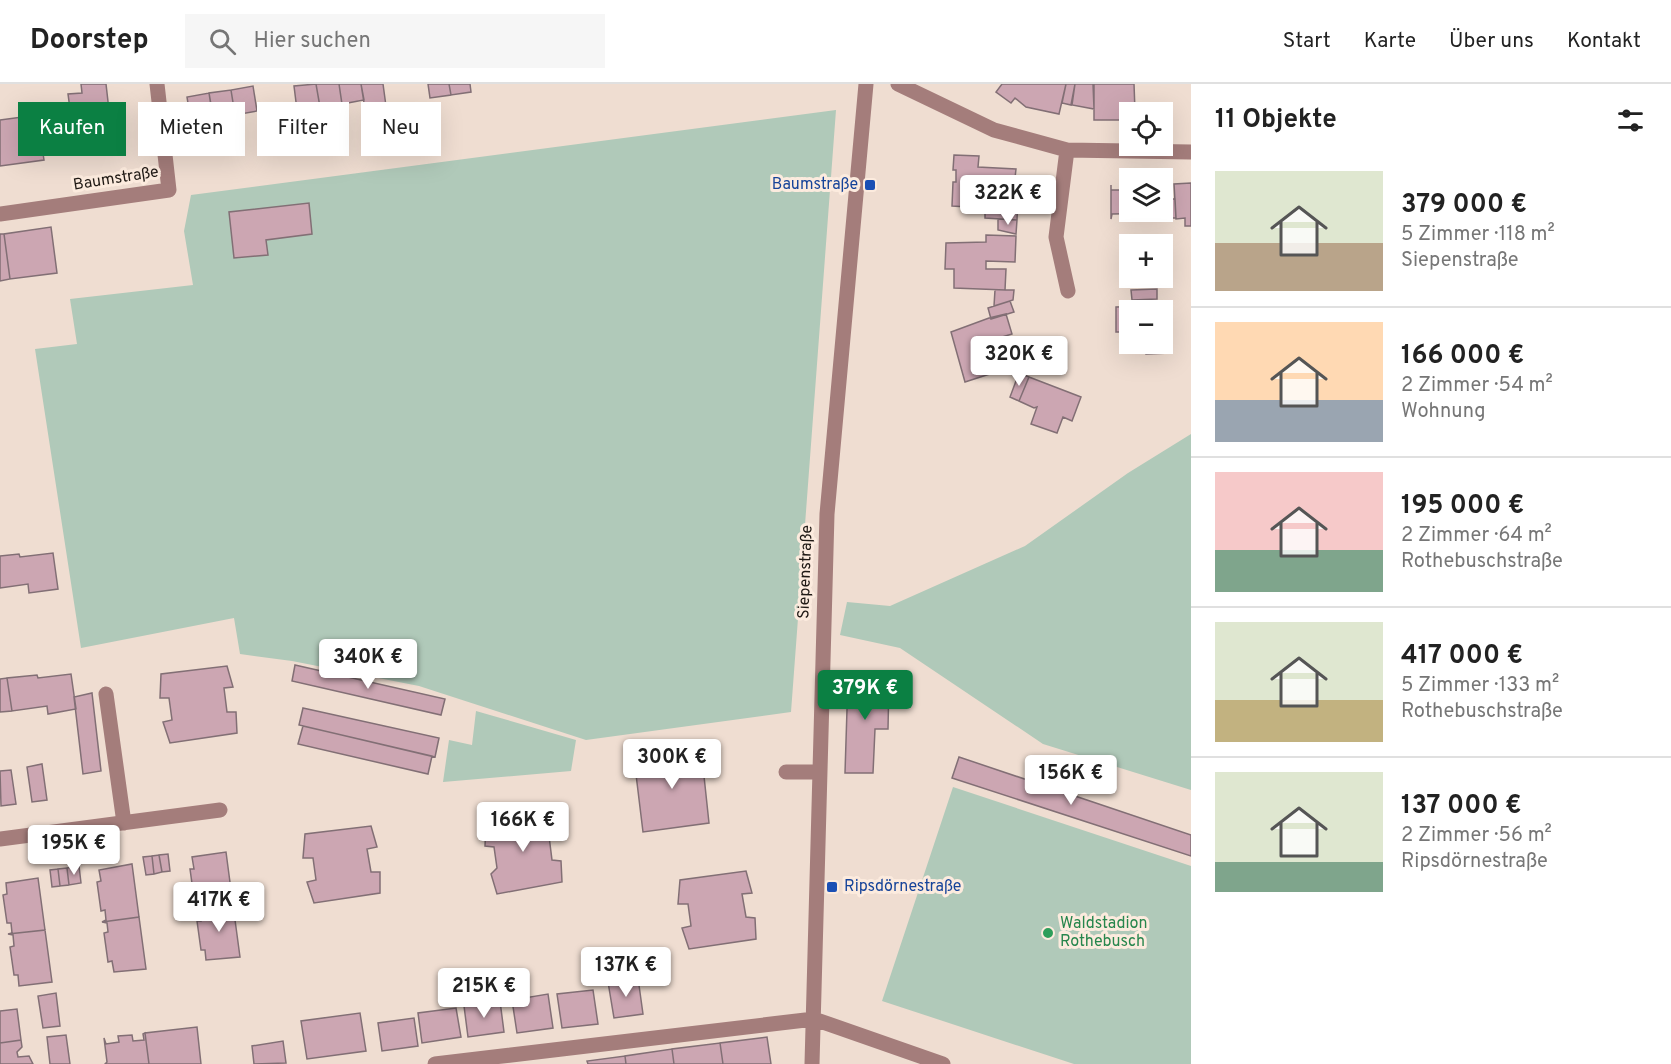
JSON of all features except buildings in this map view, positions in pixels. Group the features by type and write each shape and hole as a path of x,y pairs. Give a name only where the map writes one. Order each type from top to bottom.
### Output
{"street":[{"name":"Baumstraße","path":"0,214 169,190 157,84"},
{"name":"Siepenstraße","path":"812,1064 827,514 866,84"},
{"path":"898,84 994,130 1067,150 1191,152"},
{"path":"1067,150 1056,237 1068,291"},
{"path":"106,694 124,823"},
{"path":"786,772 819,772"},
{"path":"0,839 219,810"},
{"path":"435,1064 814,1019 944,1064"}],"green space":[{"path":"836,110 791,712 586,740 419,686 292,661 240,654 234,618 81,648 35,349 77,344 70,299 193,285 184,231 191,195"},
{"path":"1191,434 1191,790 1043,744 900,648 840,635 847,602 890,606 1025,546 1128,473"},
{"path":"476,711 576,740 571,771 443,782 449,740 472,745"},
{"name":"Waldstadion Rothebusch","path":"953,787 1191,866 1191,1064 1074,1064 882,1001"}],"place":[{"name":"Baumstraße","path":"870,185"},
{"name":"Ripsdörnestraße","path":"832,887"},
{"name":"Waldstadion Rothebusch","path":"1048,933"}]}
